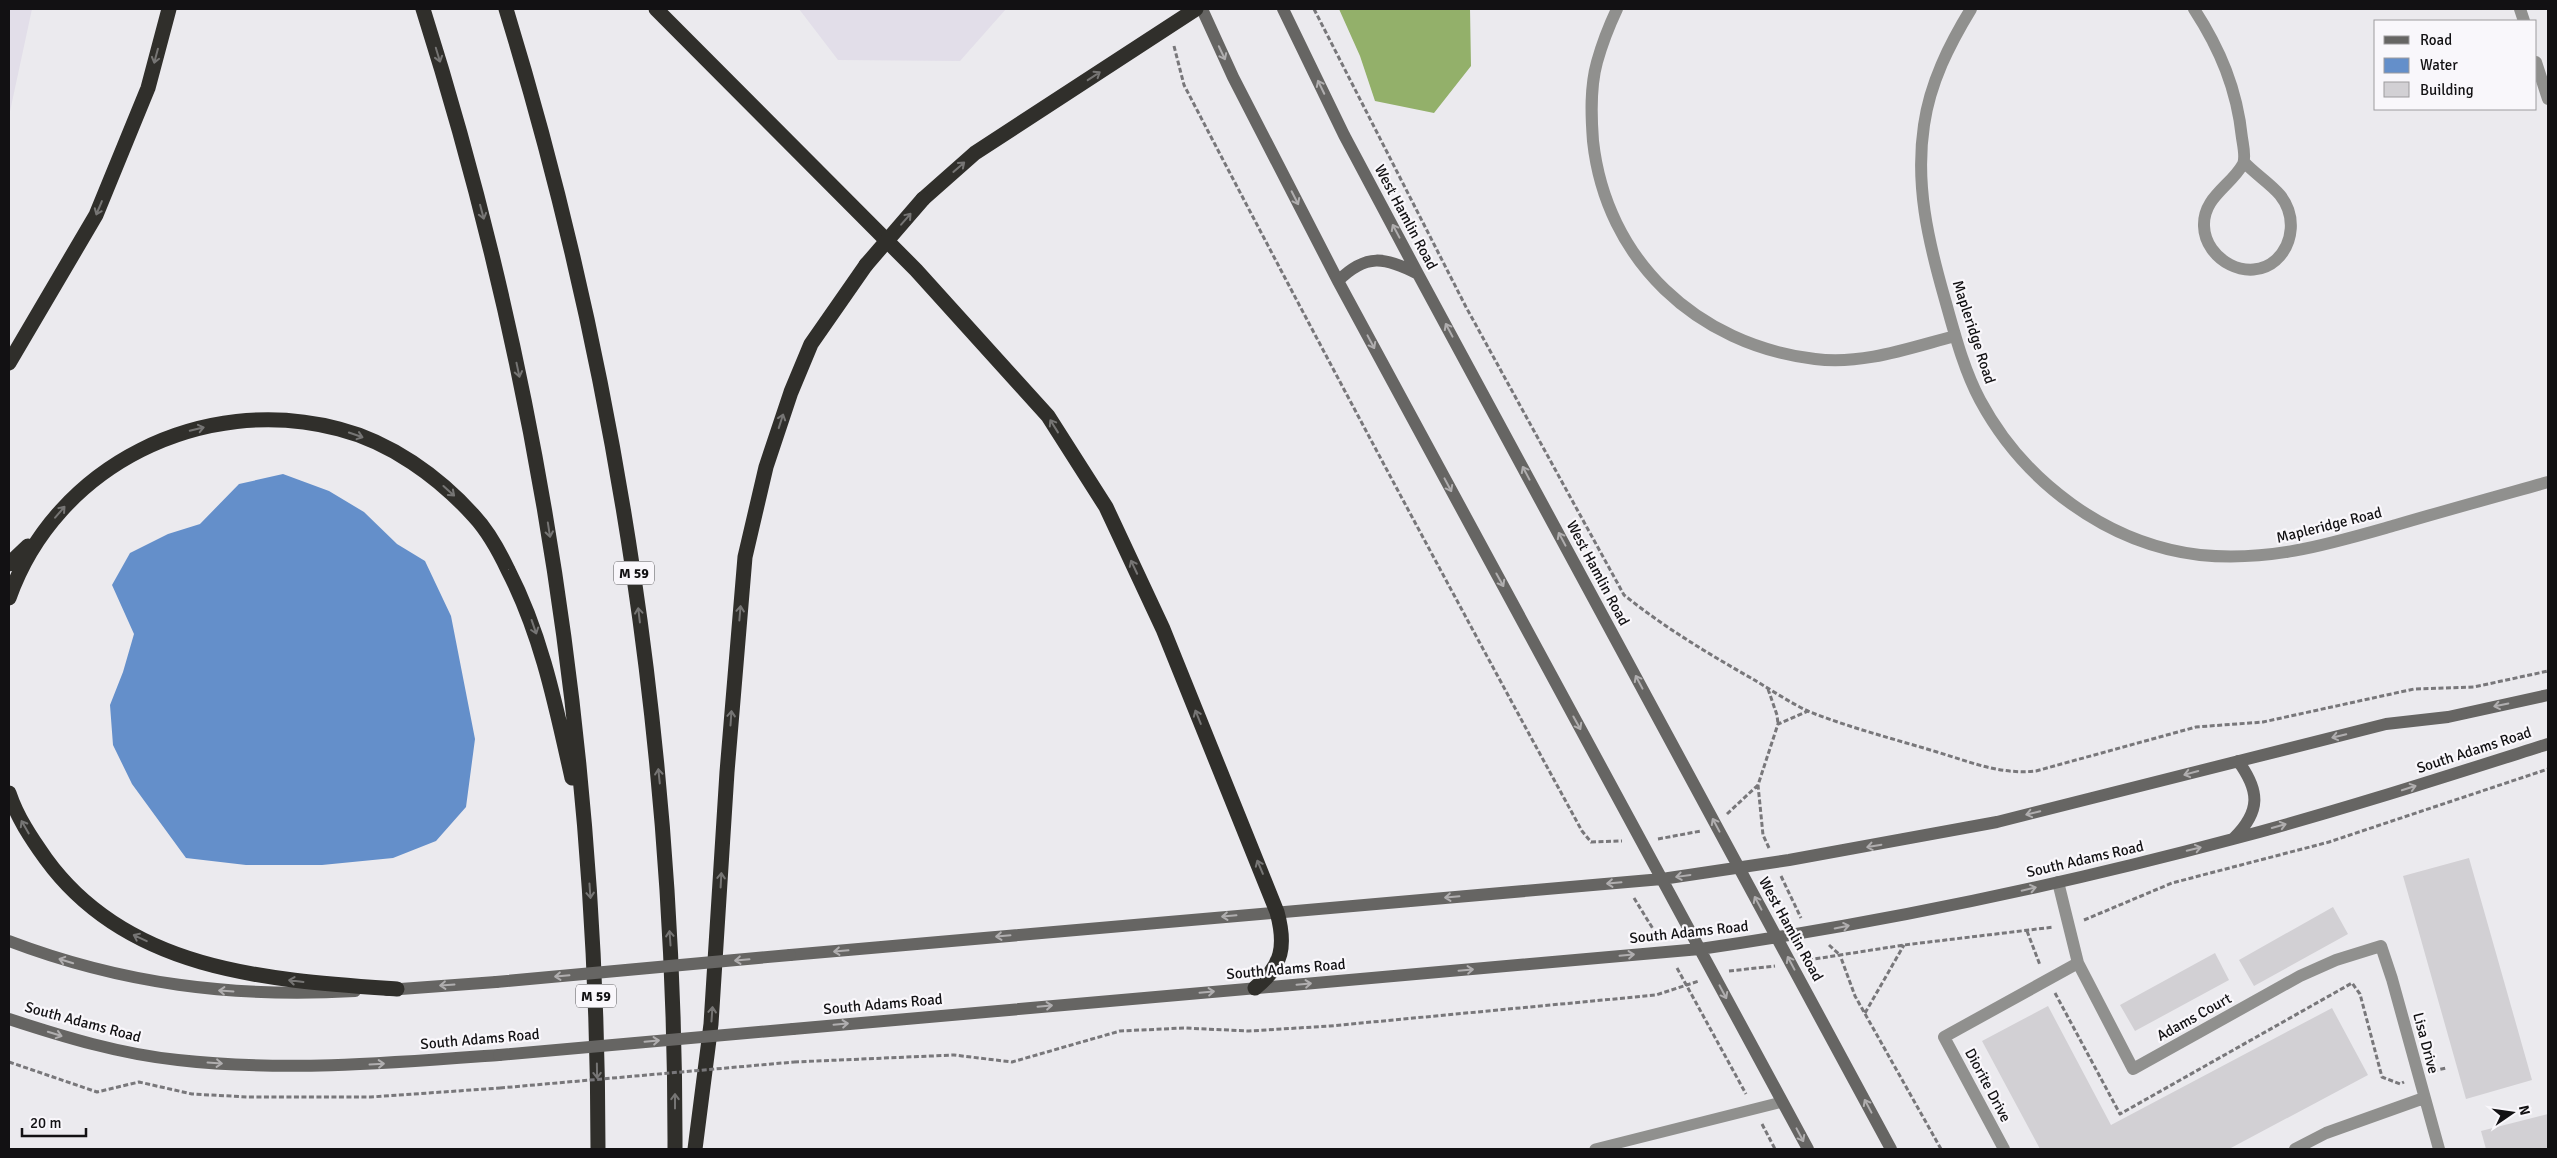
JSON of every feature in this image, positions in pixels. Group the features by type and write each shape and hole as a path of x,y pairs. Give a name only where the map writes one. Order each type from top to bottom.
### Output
{"highway":[{"path":"9,364 96,215 148,88 169,9"},
{"name":"M 59","path":"423,9 454,107 486,226 533,439 568,660 586,842 595,970 598,1149"},
{"name":"M 59","path":"506,9 545,142 580,286 611,438 635,578 660,785 666,868 674,1019 675,1149"},
{"path":"656,9 916,270 1048,416 1106,507 1155,612 1278,912 1282,931 1282,947 1278,962 1269,978 1255,988"},
{"path":"696,1149 711,1024 727,772 745,556 766,467 791,392 807,352 866,265 923,199 975,153 1196,9"},
{"path":"9,564 46,529 84,488 108,469 158,442 210,425 263,419 318,424 365,438 397,453 431,476 475,516 491,538 519,590 540,646 586,842"},
{"path":"9,598 25,559 46,529"},
{"path":"9,793 23,824 54,871 90,905 128,933 184,957 220,968 304,982 397,989"}],"main road":[{"path":"1202,9 1234,77 1338,281 1808,1149"},
{"name":"West Hamlin Road","path":"1283,9 1344,135 1418,274 1891,1149"},
{"path":"1338,281 1349,270 1371,260 1398,264 1418,274"},
{"path":"9,941 48,955 114,974 184,987 261,993 397,989 496,982 1662,879 1739,868 1997,822 2386,724 2448,717 2548,695"},
{"name":"South Adams Road","path":"9,1019 72,1039 142,1055 226,1064 341,1065 499,1055 1700,949 1777,938 1962,904 2232,840 2363,803 2548,744"},
{"path":"2232,840 2246,826 2252,815 2255,802 2250,779 2238,761"}],"street":[{"path":"1617,9 1596,62 1592,128 1596,162 1607,201 1617,224 1634,253 1656,282 1706,323 1746,343 1789,355 1815,359 1857,360 1956,336"},
{"name":"Mapleridge Road","path":"1970,9 1945,55 1932,88 1924,124 1921,160 1922,200 1926,230 1956,336 1979,399 2009,444 2029,468 2084,512 2112,528 2154,545 2197,554 2229,557 2265,556 2298,552 2548,482"},
{"path":"2194,9 2210,34 2233,84 2239,109 2244,162 2234,178 2210,201 2204,226 2206,240 2214,253 2224,262 2245,270 2259,268 2273,262 2284,252 2290,239 2291,220 2280,195 2244,162"},
{"path":"2537,65 2548,99"},
{"name":"Adams Court","path":"2058,882 2078,963 2134,1069 2300,976 2336,960 2381,946"},
{"name":"Lisa Drive","path":"2381,946 2392,979 2439,1149"},
{"name":"Diorite Drive","path":"2004,1149 1944,1037 2078,963"},
{"path":"2295,1149 2326,1133 2424,1098"}],"lane":[{"path":"1595,1149 1782,1102"}],"path":[{"path":"1314,9 1466,307 1540,440 1610,574 1624,595 1653,619 1767,688 1809,711 1864,730 1992,768 2007,772 2023,772 2036,771 2196,727 2263,722 2414,689 2474,686 2548,671"},
{"path":"1169,27 1184,85 1405,508 1582,831 1591,842"},
{"path":"1764,835 1758,785 1778,724 1778,715 1767,688"},
{"path":"1778,724 1809,711"},
{"path":"1941,1149 1855,996 1840,956 1904,945 2051,928 2094,918 2172,883 2329,842 2548,768"},
{"path":"1728,814 1758,785"},
{"path":"1656,839 1703,830"},
{"path":"1780,876 1802,919"},
{"path":"1632,895 1658,939"},
{"path":"1865,1014 1904,945"},
{"path":"1727,972 1776,966"},
{"path":"9,1062 97,1092 139,1082 192,1094 248,1097 371,1097 500,1088 794,1062 954,1054 1012,1062 1120,1031 1184,1028 1249,1031 1330,1026 1656,995 1688,985 1775,1149"}],"shaded area":[{"path":"9,9 32,9 9,116"},
{"path":"799,9 1006,9 960,61 838,60"}],"green space":[{"path":"1339,9 1470,9 1471,66 1434,113 1375,101 1360,56"}],"water":[{"path":"283,474 329,491 364,512 397,544 425,561 451,616 475,739 466,807 436,841 393,858 322,865 246,865 186,858 132,784 113,745 110,705 123,672 134,634 112,585 130,553 168,534 200,524 239,484"}],"building":[{"path":"2469,858 2532,1080 2466,1099 2403,876"},
{"path":"2333,907 2348,934 2254,986 2239,960"},
{"path":"2215,953 2229,980 2135,1031 2120,1005"},
{"path":"2048,1006 2111,1125 2332,1008 2368,1075 2229,1149 2040,1149 1982,1041"},
{"path":"2548,1114 2548,1149 2486,1149 2481,1131"}]}
